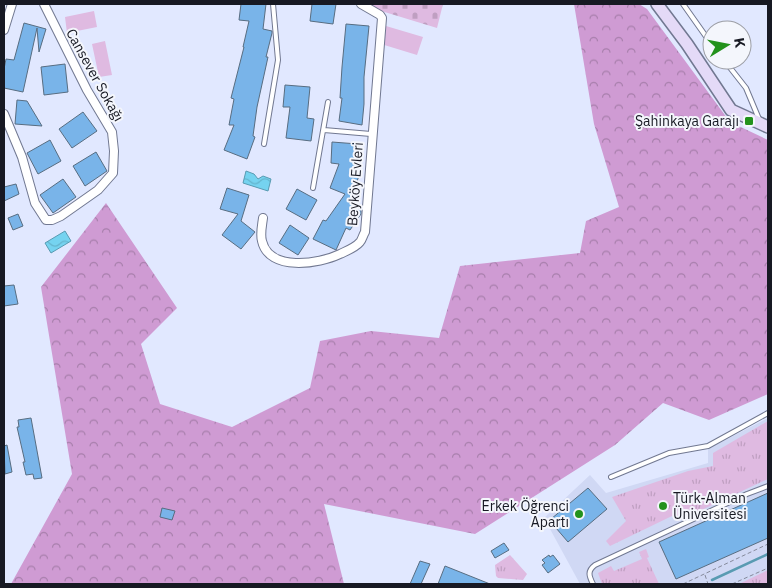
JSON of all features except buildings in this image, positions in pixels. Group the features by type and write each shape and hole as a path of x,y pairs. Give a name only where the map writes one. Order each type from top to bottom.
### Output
{"street":[{"path":"4,30 12,4"},
{"name":"Cansever Sokağı","path":"4,114 22,157 35,203 46,220 52,220 74,207 98,190 113,173 114,151 112,132 87,90 44,4"},
{"name":"Beyköy Evleri","path":"263,218 261,228 262,242 269,253 281,261 308,263 330,259 359,243 365,232 371,134 382,18 361,4"},
{"path":"657,4 687,44 731,110 765,125"}],"lane":[{"path":"264,144 278,60 273,4"},
{"path":"683,4 702,31"},
{"path":"732,70 746,88 765,125"},
{"path":"313,188 328,102"},
{"path":"324,130 371,134"},
{"path":"611,477 670,453 708,446 768,413"},
{"path":"593,584 589,573 590,568 595,565 768,486"}],"path":[{"path":"683,584 768,544"},
{"path":"732,584 768,568"},
{"path":"704,574 708,584"}],"shaded area":[{"name":"Türk-Alman Üniversitesi","path":"768,418 768,584 580,584 544,518 590,475 606,493 708,463 708,449"}],"green space":[{"path":"368,4 443,4 437,28 378,10"},
{"path":"574,4 639,4 647,9 730,122 768,140 768,394 709,420 663,403 615,445 475,534 324,504 344,584 11,584 72,474 41,287 106,203 177,308 141,344 160,404 232,427 310,388 320,341 371,331 439,338 460,266 580,253 586,221 619,207 594,124"},
{"path":"94,11 97,27 67,33 65,17"},
{"path":"386,26 423,37 417,55 381,44"},
{"path":"105,41 112,75 99,77 92,44"},
{"path":"768,421 768,479 678,521 672,516 610,546 606,541 626,521 612,497 688,471 713,466 713,453"},
{"path":"646,549 649,557 647,558 659,584 602,584 598,573 611,566 614,571 642,559 639,552"},
{"path":"510,555 527,574 523,580 498,578 496,576 495,565"},
{"path":"768,570 768,584 739,584"}],"water":[{"path":"246,171 254,174 258,179 263,176 271,179 268,191 243,183"},
{"path":"65,231 71,241 51,253 45,243"}],"waterway":[{"path":"712,580 768,554"}],"place":[{"name":"Şahinkaya Garajı","path":"749,121"},
{"name":"Türk-Alman Üniversitesi","path":"663,506"},
{"name":"Erkek Öğrenci Apartı","path":"579,514"}]}
